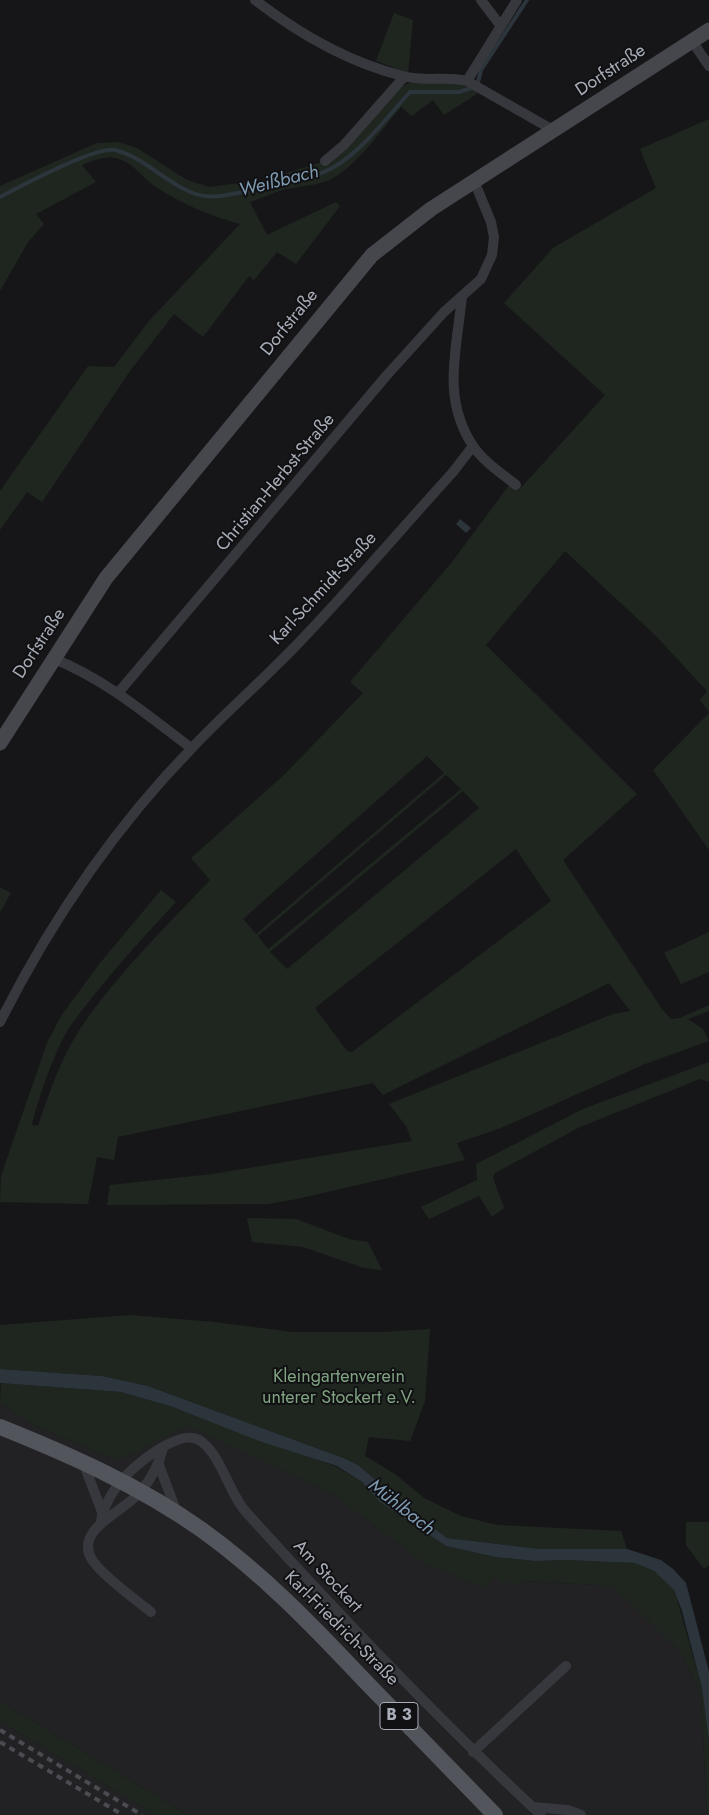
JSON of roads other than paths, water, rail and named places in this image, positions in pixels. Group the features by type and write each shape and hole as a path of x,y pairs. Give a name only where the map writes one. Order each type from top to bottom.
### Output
{"main road":[{"name":"Karl-Friedrich-Straße","path":"0,1427 83,1462 141,1492 178,1514 241,1560 281,1596 495,1815"}],"street":[{"path":"254,0 342,55 404,77 452,78 470,82 553,130"},
{"path":"481,0 500,25"},
{"path":"470,82 500,25 517,0"},
{"name":"Dorfstraße","path":"0,743 52,658 106,578 372,255 422,216 474,181 709,30"},
{"path":"692,41 709,66"},
{"path":"325,161 344,145 404,77"},
{"path":"474,181 491,222 494,237 492,255 481,279 462,296 452,380 458,411 473,446 487,462 516,485"},
{"name":"Christian-Herbst-Straße","path":"118,693 387,374 444,312 462,296"},
{"name":"Karl-Schmidt-Straße","path":"0,1022 27,967 99,859 153,791 191,748 307,635 453,472 473,446"},
{"path":"52,658 83,670 118,693 191,748"},
{"name":"Am Stockert","path":"120,1482 140,1462 182,1437 198,1439 213,1456 243,1508 335,1610 473,1752 541,1815"},
{"path":"101,1517 120,1511 141,1492 159,1465 163,1448"},
{"path":"83,1462 101,1517"},
{"path":"159,1465 178,1514"},
{"path":"120,1482 91,1533 90,1558 150,1612"},
{"path":"473,1752 566,1666"},
{"path":"532,1807 568,1810 581,1815"}],"water":[{"path":"460,519 471,528 466,533 456,524"},
{"name":"Mühlbach","path":"0,1369 102,1376 148,1386 346,1459 358,1465 378,1482 381,1488 447,1538 540,1549 627,1549 661,1560 673,1569 686,1583 709,1672 709,1742 702,1688 682,1611 674,1590 654,1571 635,1563 566,1560 535,1561 495,1557 446,1546 380,1502 362,1482 337,1466 259,1441 173,1407 121,1392 0,1383"}],"waterway":[{"name":"Weißbach","path":"0,197 75,160 105,150 125,153 179,187 204,196 227,195 294,182 314,176 334,167 355,152 410,92 459,92 477,86 481,70 527,0"}],"railway":[{"path":"0,1730 142,1815"},
{"path":"0,1742 123,1815"}],"park label":[{"name":"Kleingartenverein unterer Stockert e.V.","path":"339,1388"}]}
